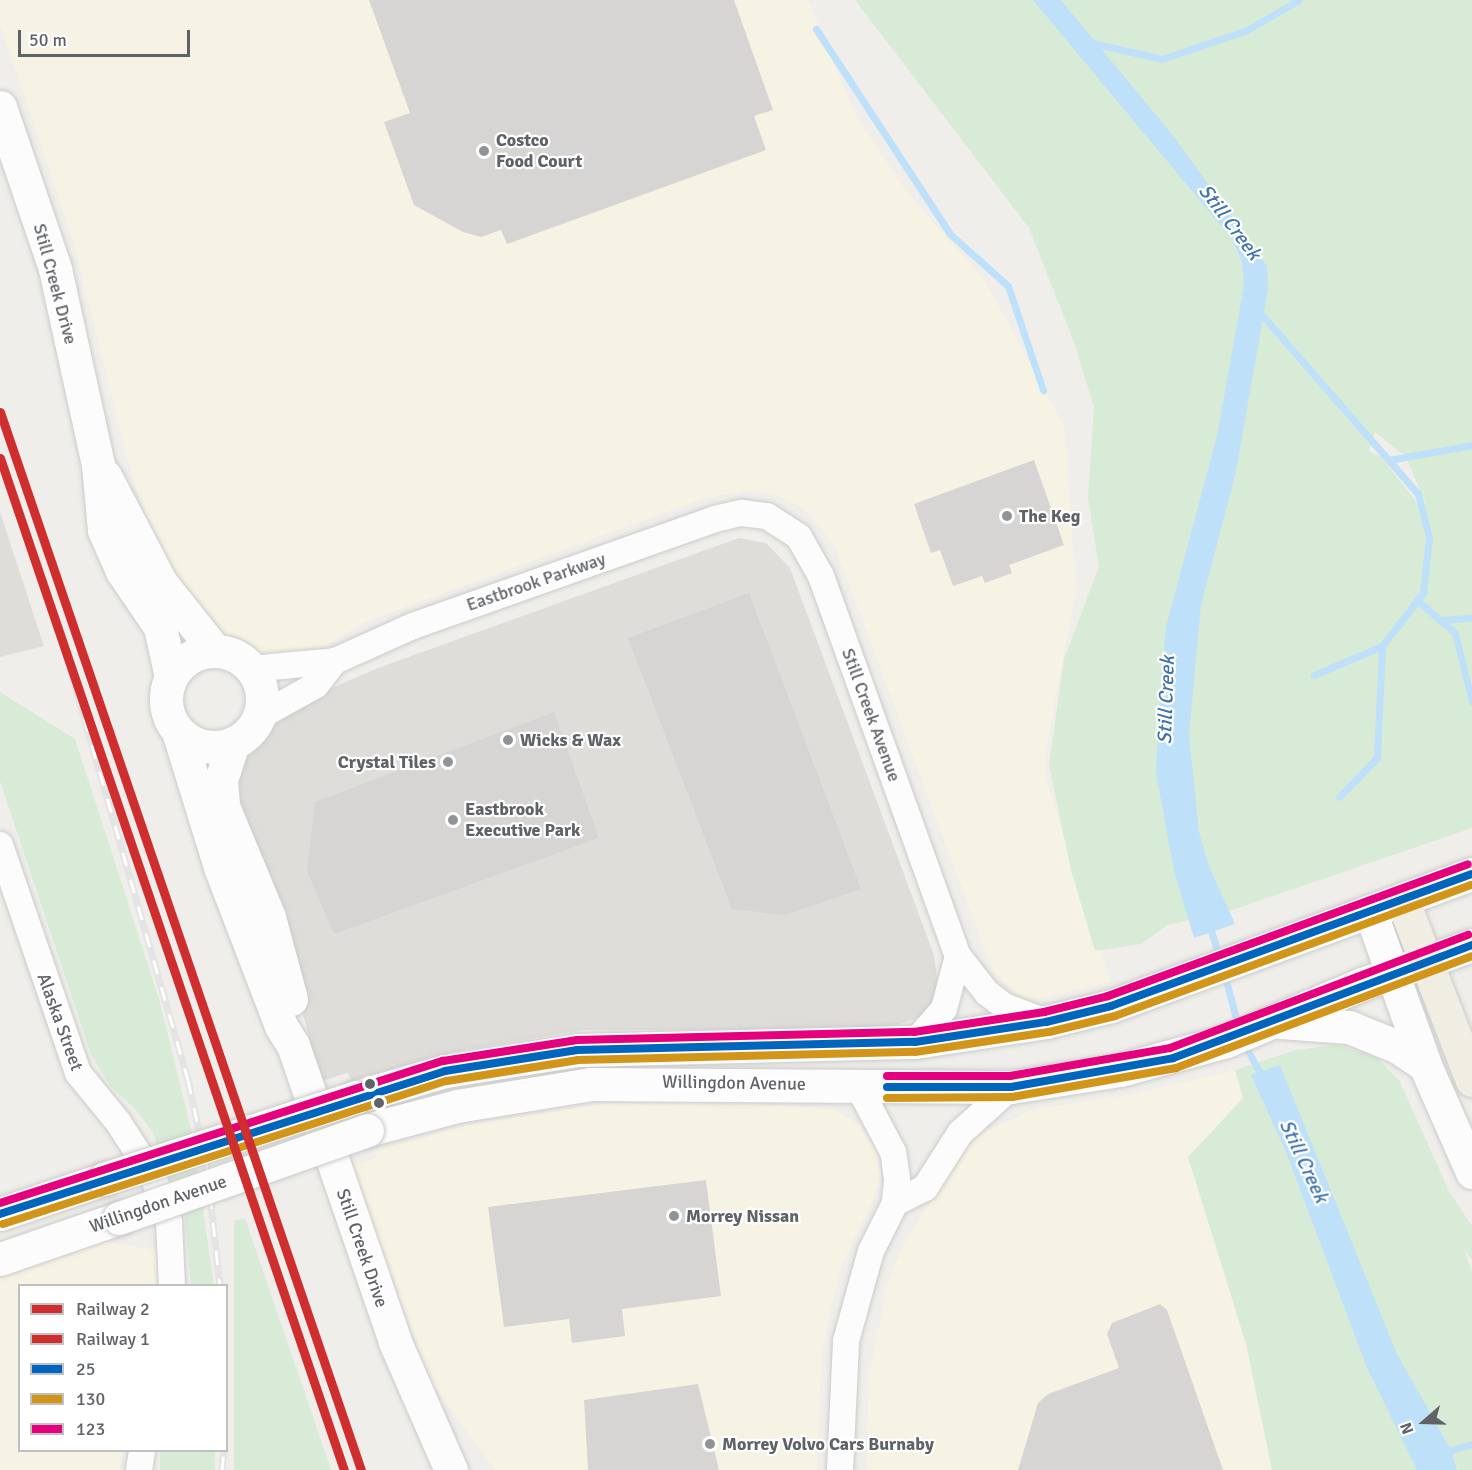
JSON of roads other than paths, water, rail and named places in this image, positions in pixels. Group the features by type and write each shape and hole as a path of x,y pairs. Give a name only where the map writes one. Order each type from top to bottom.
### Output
{"highway":[{"path":"1402,899 1428,961 1472,1080"}],"main road":[{"name":"Still Creek Drive","path":"0,107 55,269 98,464 104,530 122,571 160,627 171,677 167,711 178,731 228,889 281,1026 293,1045 395,1342 447,1458 477,1470"},
{"name":"Still Creek Drive","path":"98,464 160,584 215,651 235,656 250,669"},
{"path":"171,677 189,658 215,651"},
{"path":"250,669 261,693 257,718"},
{"name":"Still Creek Drive","path":"257,718 233,742 221,781 223,806 269,917 295,1017 293,1045"},
{"path":"178,731 209,747 233,742"},
{"name":"Willingdon Avenue","path":"0,1214 356,1097 445,1071 577,1050 915,1042 1046,1022 1202,974 1472,874"},
{"path":"1370,911 1390,974 1425,1065 1472,1172"},
{"name":"Willingdon Avenue","path":"0,1259 367,1130 458,1106 591,1084 1011,1087 1120,1070 1226,1041 1390,974 1472,945"},
{"path":"1276,1022 1349,1027 1398,1047 1425,1065"}],"street":[{"name":"Eastbrook Parkway","path":"250,669 335,662 413,626 742,513"},
{"name":"Still Creek Avenue","path":"742,513 767,516 789,529 813,559 958,956 987,993 1004,1006 1046,1022"},
{"name":"Eastbrook Parkway","path":"257,718 316,685 335,662"},
{"name":"Alaska Street","path":"0,845 78,1073 118,1122 153,1176 170,1222 172,1284"},
{"path":"915,1042 944,1009 958,956"},
{"path":"840,1470 846,1341 871,1251 895,1203 893,1152 858,1086"},
{"path":"895,1203 925,1188 960,1133 1011,1087"},
{"path":"139,1470 142,1452"}],"water":[{"path":"1033,0 1061,0 1175,138 1267,266 1268,289 1236,472 1201,605 1189,735 1199,832 1208,864 1235,924 1194,938 1174,871 1156,773 1160,696 1166,627 1217,436 1244,285 1242,262 1232,239"},
{"path":"1280,1065 1397,1354 1451,1450 1457,1470 1417,1470 1367,1368 1286,1152 1251,1075"}],"waterway":[{"path":"1088,42 1162,59 1247,30 1299,0"},
{"path":"816,29 950,234 1008,286 1043,390"},
{"path":"1262,315 1418,494 1429,537 1423,593 1382,646 1377,758 1339,797"},
{"path":"1389,460 1472,445"},
{"path":"1417,600 1455,633 1472,702"},
{"path":"1440,620 1472,618"},
{"path":"1314,675 1382,646"},
{"name":"Still Creek","path":"1209,924 1219,957"},
{"name":"Still Creek","path":"1224,973 1238,1026"},
{"name":"Still Creek","path":"1243,1042 1264,1080"},
{"path":"1443,1446 1451,1450 1472,1444"}],"railway":[{"path":"61,637 188,1080 207,1167 220,1284"},
{"path":"222,1470 224,1452"}],"rail line":[{"name":"2","path":"0,412 361,1470"},
{"name":"1","path":"0,458 344,1470"}],"place":[{"name":"Costco Food Court","path":"484,151"},
{"name":"The Keg","path":"1007,516"},
{"name":"Wicks & Wax","path":"508,740"},
{"name":"Crystal Tiles","path":"448,762"},
{"name":"Eastbrook Executive Park","path":"453,820"},
{"name":"Morrey Nissan","path":"674,1216"},
{"name":"Morrey Volvo Cars Burnaby","path":"710,1444"}]}
